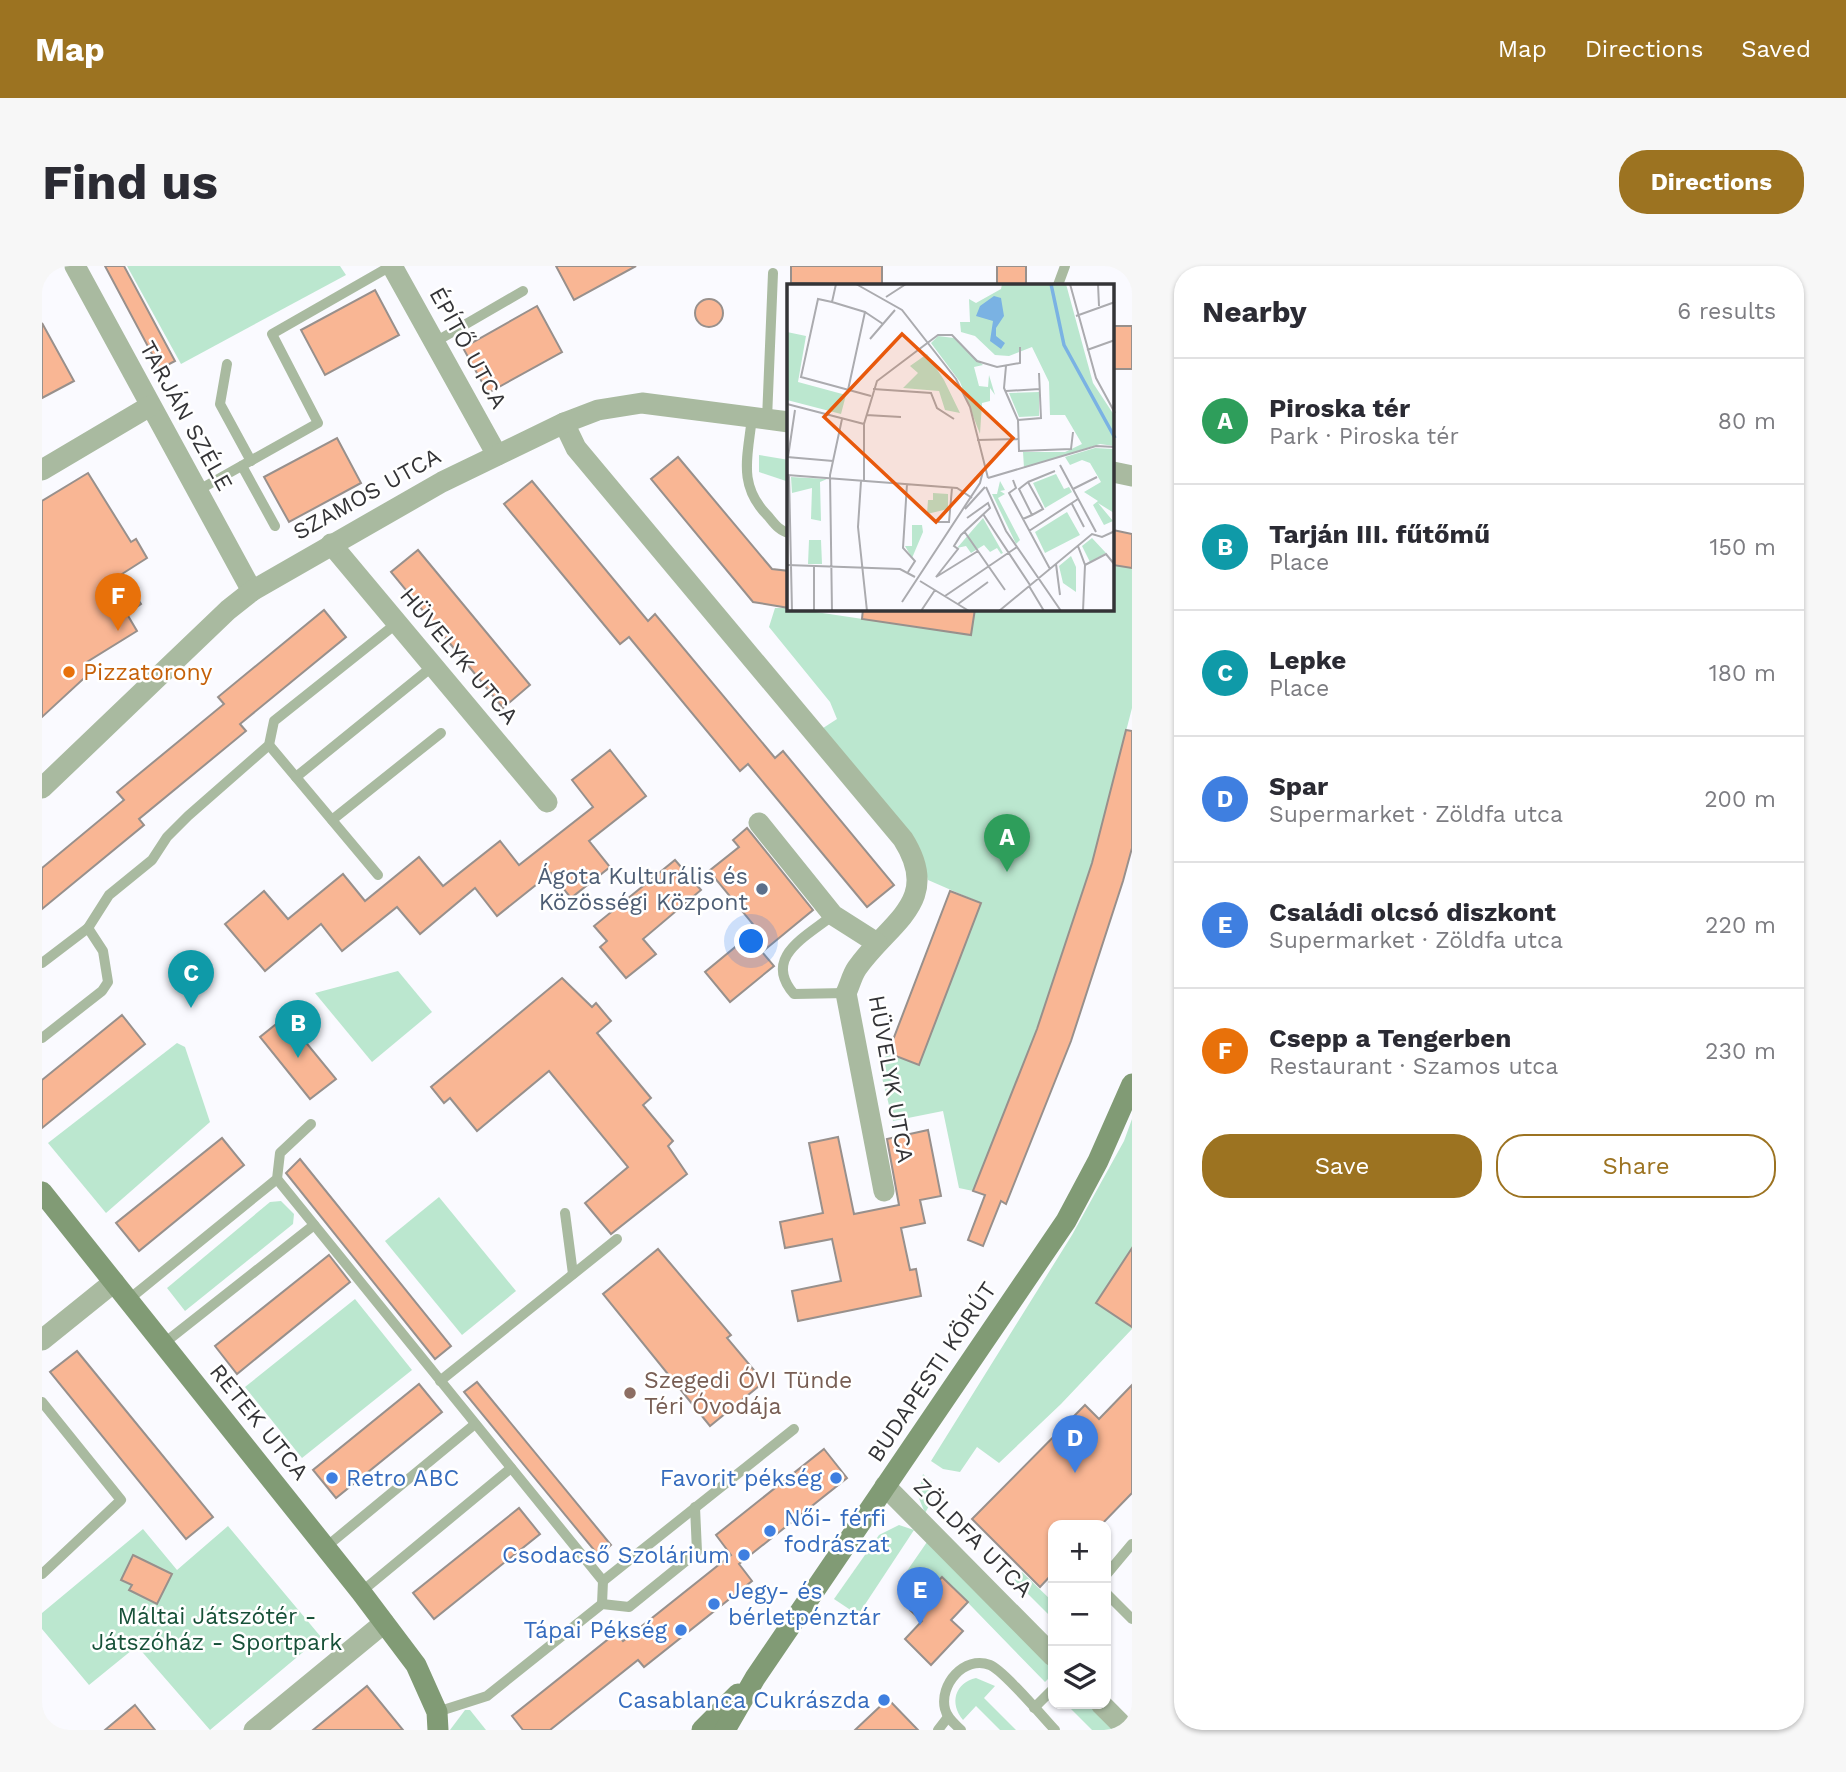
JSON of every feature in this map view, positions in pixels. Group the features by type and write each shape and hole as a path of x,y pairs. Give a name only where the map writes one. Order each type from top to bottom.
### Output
{"street":[{"name":"TARJÁN SZÉLE","path":"75,266 252,591"},
{"name":"ÉPÍTŐ UTCA","path":"391,266 498,455"},
{"name":"SZAMOS UTCA","path":"42,788 228,610 252,591 331,544 498,455 598,410 642,403 787,422"},
{"path":"42,470 150,406"},
{"name":"HÜVELYK UTCA","path":"564,423 576,448 903,839 914,857 916,893 910,909 900,923 877,943 856,970 846,993 884,1191"},
{"path":"1114,472 1132,477"},
{"name":"HÜVELYK UTCA","path":"331,544 547,802"},
{"path":"759,823 833,915 877,943"},
{"name":"BUDAPESTI KÖRÚT","path":"725,1730 755,1678 1066,1221 1098,1161 1132,1083"},
{"name":"RETEK UTCA","path":"42,1192 326,1547 416,1665 438,1721"},
{"path":"42,1340 114,1282"},
{"name":"ZÖLDFA UTCA","path":"885,1486 1048,1646"},
{"path":"254,1730 384,1623"},
{"name":"BUDAPESTI KÖRÚT","path":"702,1730 755,1678"},
{"path":"1106,1709 1127,1730"}],"lane":[{"path":"197,491 318,423 272,334 391,266"},
{"path":"1058,284 1065,266"},
{"path":"773,273 759,418 746,480 755,503 782,531 787,532"},
{"path":"435,342 523,291"},
{"path":"227,364 220,404 275,526"},
{"path":"42,963 88,928 109,895 152,860 167,836 269,746 274,721 397,623"},
{"path":"296,778 433,666"},
{"path":"332,820 441,733"},
{"path":"269,746 378,874"},
{"path":"833,915 788,953 781,964 782,980 794,994 846,993"},
{"path":"42,1038 102,991 108,982 103,951 88,928"},
{"path":"128,1300 277,1179 280,1153 311,1124"},
{"path":"277,1179 603,1581 602,1604"},
{"path":"565,1213 573,1274"},
{"path":"163,1344 314,1225"},
{"path":"440,1381 617,1239"},
{"path":"42,1402 121,1500 42,1574"},
{"path":"326,1547 475,1424"},
{"path":"603,1581 794,1429"},
{"path":"361,1592 511,1468"},
{"path":"438,1721 487,1696 602,1604 629,1607 697,1552 695,1507"},
{"path":"1111,1569 1132,1544"},
{"path":"1111,1598 1132,1619"},
{"path":"961,1730 948,1717 944,1707 945,1689 958,1670 975,1663 991,1665 1055,1730"},
{"path":"1034,1708 1048,1694"},
{"path":"939,1730 948,1717"}],"green space":[{"path":"127,266 340,266 346,275 181,364"},
{"path":"759,455 787,460 787,481 759,472"},
{"path":"1114,565 1132,568 1132,708 1092,863 1037,1029 973,1191 959,1188 943,1111 893,1121 879,1066 888,1053 919,1065 981,903 928,880 917,845 820,730 837,719 830,702 769,627 775,608 787,608 787,611 809,611 970,635 975,611 1114,611"},
{"path":"398,971 432,1012 372,1062 315,993"},
{"path":"177,1043 185,1047 210,1122 106,1213 48,1143"},
{"path":"1132,1119 1132,1248 1096,1303 1130,1326 1132,1324 1132,1329 1061,1404 999,1463 977,1447 960,1472 943,1469 931,1461 1072,1235 1124,1141"},
{"path":"439,1197 516,1291 462,1335 385,1241"},
{"path":"281,1201 294,1214 293,1224 185,1311 167,1288 270,1202"},
{"path":"355,1299 412,1370 302,1458 245,1387"},
{"path":"923,1474 932,1482 931,1502 925,1513 918,1496"},
{"path":"899,1525 914,1530 858,1615 834,1599 879,1535"},
{"name":"Máltai Játszótér - Játszóház - Sportpark","path":"228,1526 321,1637 210,1730 137,1646 89,1685 42,1629 42,1613 143,1529 177,1570"},
{"path":"927,1542 1048,1664 1048,1679 1045,1682 942,1576 915,1602 898,1584"},
{"path":"1022,1572 1048,1597 1048,1614 1014,1580"},
{"path":"976,1678 995,1686 984,1698 1016,1730 1000,1730 976,1706 963,1720 956,1707 956,1694 963,1684"},
{"path":"1071,1709 1093,1709 1114,1730 1092,1730"},
{"path":"465,1710 470,1710 486,1730 450,1730"}],"building":[{"path":"105,266 124,266 175,361 160,369"},
{"path":"556,266 636,266 574,300"},
{"path":"791,266 882,266 882,284 791,283"},
{"path":"997,266 1026,266 1026,284 997,284"},
{"path":"375,290 399,335 325,375 301,330"},
{"path":"709,299 719,303 723,313 719,323 709,327 699,323 695,313 699,303"},
{"path":"537,306 562,352 488,393 463,348"},
{"path":"42,323 74,381 42,398"},
{"path":"1114,326 1132,326 1132,369 1114,369"},
{"path":"337,438 361,483 289,522 264,477"},
{"path":"678,457 772,569 787,571 787,608 753,602 651,479"},
{"path":"88,473 131,542 136,539 147,558 122,574 141,604 127,614 137,631 87,662 94,669 42,717 42,501"},
{"path":"532,481 648,621 655,614 775,758 783,751 894,885 867,907 748,764 740,771 629,637 620,644 504,504"},
{"path":"1114,530 1132,534 1132,568 1114,565"},
{"path":"418,550 530,685 503,708 391,572"},
{"path":"324,610 346,637 240,724 246,731 139,819 144,825 42,909 42,868 124,800 117,792 224,704 218,697"},
{"path":"863,611 975,611 971,635 862,619"},
{"path":"1126,730 1132,731 1132,848 1123,881 1071,1041 1006,1204 1001,1201 983,1246 968,1240 985,1195 973,1191 1037,1029 1092,863"},
{"path":"610,750 646,796 589,841 610,867 571,898 551,873 497,916 475,888 420,934 397,907 342,951 321,924 265,971 225,924 264,891 288,919 343,874 365,901 419,857 443,886 500,841 519,865 593,807 572,780"},
{"name":"Ágota Kulturális és Közösségi Központ","path":"747,828 813,910 762,952 774,966 730,1002 705,972 757,929 709,871 739,847 733,840"},
{"path":"675,860 701,890 643,939 656,954 626,978 600,947 607,941 594,926"},
{"path":"950,891 981,903 919,1065 888,1053"},
{"path":"562,978 592,1007 596,1003 611,1021 597,1033 651,1098 643,1105 673,1141 668,1146 687,1174 611,1234 585,1203 628,1167 549,1071 477,1131 450,1098 444,1103 431,1087"},
{"path":"122,1015 145,1044 42,1128 42,1080"},
{"path":"285,1017 336,1079 310,1099 260,1037"},
{"path":"928,1130 941,1196 920,1200 925,1223 901,1228 910,1270 916,1269 921,1296 798,1321 792,1291 841,1281 832,1239 785,1248 780,1222 823,1213 809,1143 838,1137 854,1214 899,1205 887,1139"},
{"path":"222,1138 244,1165 139,1251 116,1223"},
{"path":"300,1159 451,1346 435,1359 286,1173"},
{"path":"1132,1248 1132,1327 1096,1303"},
{"path":"658,1249 731,1335 727,1338 764,1382 710,1426 603,1294"},
{"path":"329,1255 350,1282 237,1374 215,1346"},
{"path":"77,1351 213,1517 186,1539 50,1372"},
{"path":"477,1382 611,1545 599,1556 464,1392"},
{"path":"419,1384 442,1412 336,1498 313,1470"},
{"path":"1132,1385 1132,1493 1106,1520 1048,1520 1048,1578 1040,1587 972,1519 1085,1405 1099,1419"},
{"path":"824,1449 847,1478 739,1564 752,1581 644,1667 638,1660 550,1730 523,1730 512,1716 616,1633 623,1641 731,1555 716,1535"},
{"path":"519,1508 540,1534 434,1619 413,1593"},
{"path":"133,1555 172,1574 157,1604 129,1590 132,1585 121,1580"},
{"path":"942,1577 968,1602 951,1620 963,1631 931,1665 905,1639 922,1621 910,1610"},
{"path":"367,1686 403,1730 313,1730"},
{"path":"888,1699 918,1730 855,1730"},
{"path":"135,1705 155,1730 105,1730"}],"place":[{"name":"Csepp a Tengerben","path":"118,631"},
{"name":"Pizzatorony","path":"69,672"},
{"name":"Piroska tér","path":"1007,872"},
{"name":"Ágota Kulturális és Közösségi Központ","path":"762,889"},
{"name":"Lepke","path":"191,1008"},
{"name":"Tarján III. fűtőmű","path":"298,1058"},
{"name":"Szegedi ÓVI Tünde Téri Óvodája","path":"630,1393"},
{"name":"Spar","path":"1075,1473"},
{"name":"Retro ABC","path":"332,1478"},
{"name":"Favorit pékség","path":"836,1478"},
{"name":"Női- férfi fodrászat","path":"770,1531"},
{"name":"Csodacső Szolárium","path":"744,1555"},
{"name":"Jegy- és bérletpénztár","path":"714,1604"},
{"name":"Családi olcsó diszkont","path":"920,1625"},
{"name":"Tápai Pékség","path":"681,1630"},
{"name":"Casablanca Cukrászda","path":"884,1700"}]}
